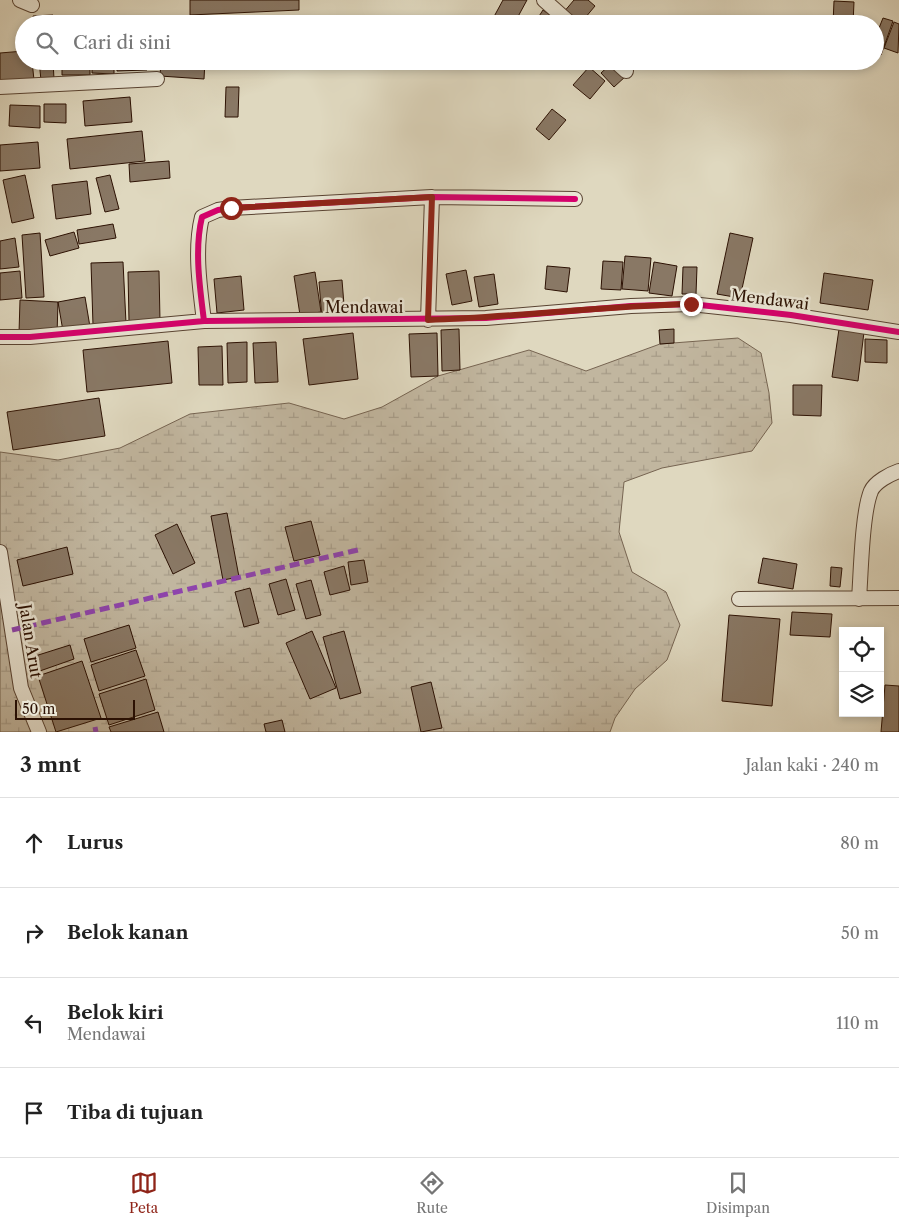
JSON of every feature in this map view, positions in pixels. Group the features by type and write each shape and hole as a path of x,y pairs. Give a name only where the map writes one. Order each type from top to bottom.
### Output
{"street":[{"path":"544,0 562,15"},
{"path":"0,87 157,79"},
{"path":"428,320 432,197"},
{"path":"204,321 199,279 201,223 207,213 231,208 432,197 575,199"},
{"name":"Mendawai","path":"4,338 204,321 486,318 631,306 691,304 791,315 899,332"},
{"path":"859,598 867,508 872,489 880,481 899,471"},
{"name":"Jalan Arut","path":"0,552 21,688 39,732"},
{"path":"739,599 899,598"}],"green space":[{"path":"738,338 761,353 769,393 772,423 752,451 662,468 624,482 619,532 632,572 666,592 680,625 667,660 635,689 615,718 610,732 0,732 0,452 58,460 120,448 190,414 289,403 344,419 382,407 438,376 529,350 586,371 660,344"}],"building":[{"path":"190,0 299,0 299,10 190,15"},
{"path":"503,0 527,0 519,15 495,15"},
{"path":"574,0 588,0 595,6 588,15 565,15 563,13"},
{"path":"834,1 854,2 853,15 833,15"},
{"path":"543,10 550,15 540,15"},
{"path":"884,18 893,21 884,46"},
{"path":"894,22 899,24 898,53 884,48"},
{"path":"15,52 15,70 33,70 34,80 0,82 0,53"},
{"path":"40,70 54,70 54,79 41,80"},
{"path":"62,70 90,70 90,75 62,75"},
{"path":"92,70 114,70 114,74 92,73"},
{"path":"160,70 204,70 204,79 160,76"},
{"path":"586,70 592,70 605,81 590,99 573,85"},
{"path":"604,70 620,70 626,76 614,87 601,73"},
{"path":"226,87 239,87 238,117 225,117"},
{"path":"130,97 132,122 85,126 83,101"},
{"path":"44,104 66,104 66,123 44,122"},
{"path":"10,105 40,106 40,128 9,126"},
{"path":"552,109 566,120 549,140 536,129"},
{"path":"142,131 145,161 70,169 67,139"},
{"path":"38,142 40,168 0,171 0,145"},
{"path":"169,161 170,178 130,182 129,164"},
{"path":"25,175 34,218 12,223 3,180"},
{"path":"110,175 119,209 105,212 96,178"},
{"path":"87,181 91,214 56,219 52,185"},
{"path":"113,224 116,238 79,244 77,230"},
{"path":"74,232 79,248 50,256 45,240"},
{"path":"40,233 44,297 26,298 22,235"},
{"path":"730,233 753,238 740,298 717,294"},
{"path":"15,238 19,267 0,269 0,241"},
{"path":"625,256 651,258 648,291 622,289"},
{"path":"603,261 623,262 621,290 601,289"},
{"path":"123,262 126,323 93,325 91,263"},
{"path":"654,262 677,266 672,296 649,293"},
{"path":"547,266 570,268 567,292 545,289"},
{"path":"683,267 697,267 696,294 682,294"},
{"path":"466,270 472,301 452,305 446,274"},
{"path":"20,271 22,298 0,300 0,273"},
{"path":"159,271 160,321 129,321 128,272"},
{"path":"315,272 321,312 300,315 294,276"},
{"path":"824,273 873,280 868,310 820,303"},
{"path":"494,274 498,304 479,307 474,277"},
{"path":"241,276 244,310 217,313 214,279"},
{"path":"342,280 345,317 322,319 319,282"},
{"path":"85,297 91,333 64,337 58,302"},
{"path":"20,300 58,302 57,335 19,333"},
{"path":"459,329 460,370 442,371 441,330"},
{"path":"674,329 674,343 660,344 659,330"},
{"path":"839,329 864,332 858,381 832,377"},
{"path":"353,333 358,379 309,385 303,339"},
{"path":"437,333 438,376 411,377 409,334"},
{"path":"865,339 887,340 887,363 865,362"},
{"path":"168,341 172,383 87,392 83,350"},
{"path":"247,342 247,382 228,383 227,343"},
{"path":"276,342 278,382 255,383 253,343"},
{"path":"222,346 223,385 199,385 198,347"},
{"path":"793,385 822,385 821,416 793,415"},
{"path":"99,398 105,436 13,450 7,412"},
{"path":"227,513 239,577 223,580 211,516"},
{"path":"311,521 320,555 294,561 285,527"},
{"path":"177,524 195,563 173,574 155,535"},
{"path":"67,547 73,574 23,586 17,560"},
{"path":"763,558 797,564 793,589 758,583"},
{"path":"364,560 368,582 351,585 348,562"},
{"path":"344,566 350,590 330,595 324,572"},
{"path":"831,567 842,568 840,587 830,586"},
{"path":"286,579 295,610 278,615 269,584"},
{"path":"311,580 321,615 306,619 296,584"},
{"path":"250,588 259,623 244,627 235,592"},
{"path":"792,612 832,614 830,637 790,635"},
{"path":"729,615 780,619 772,706 722,701"},
{"path":"129,625 136,648 91,662 84,639"},
{"path":"312,631 336,688 310,699 286,643"},
{"path":"344,631 361,693 340,699 323,637"},
{"path":"70,645 74,659 37,672 32,657"},
{"path":"136,650 145,676 99,691 91,665"},
{"path":"82,661 101,718 56,732 38,676"},
{"path":"146,679 155,710 109,725 99,694"},
{"path":"431,682 442,728 421,732 411,687"},
{"path":"885,685 899,686 899,732 881,732 882,717 884,717"},
{"path":"158,712 164,732 111,732 109,727"},
{"path":"282,720 285,732 266,732 264,724"}],"marked path":[{"path":"12,630 362,549"},
{"path":"95,727 96,732"}],"cycle path":[{"path":"204,321 198,269 198,243 202,217 218,210 432,197 575,199"},
{"path":"0,337 30,337 204,321 486,318 631,306 691,304 791,315 899,332"}],"route":[{"path":"231,208 432,197 428,320 486,318 631,306 691,304"}]}
